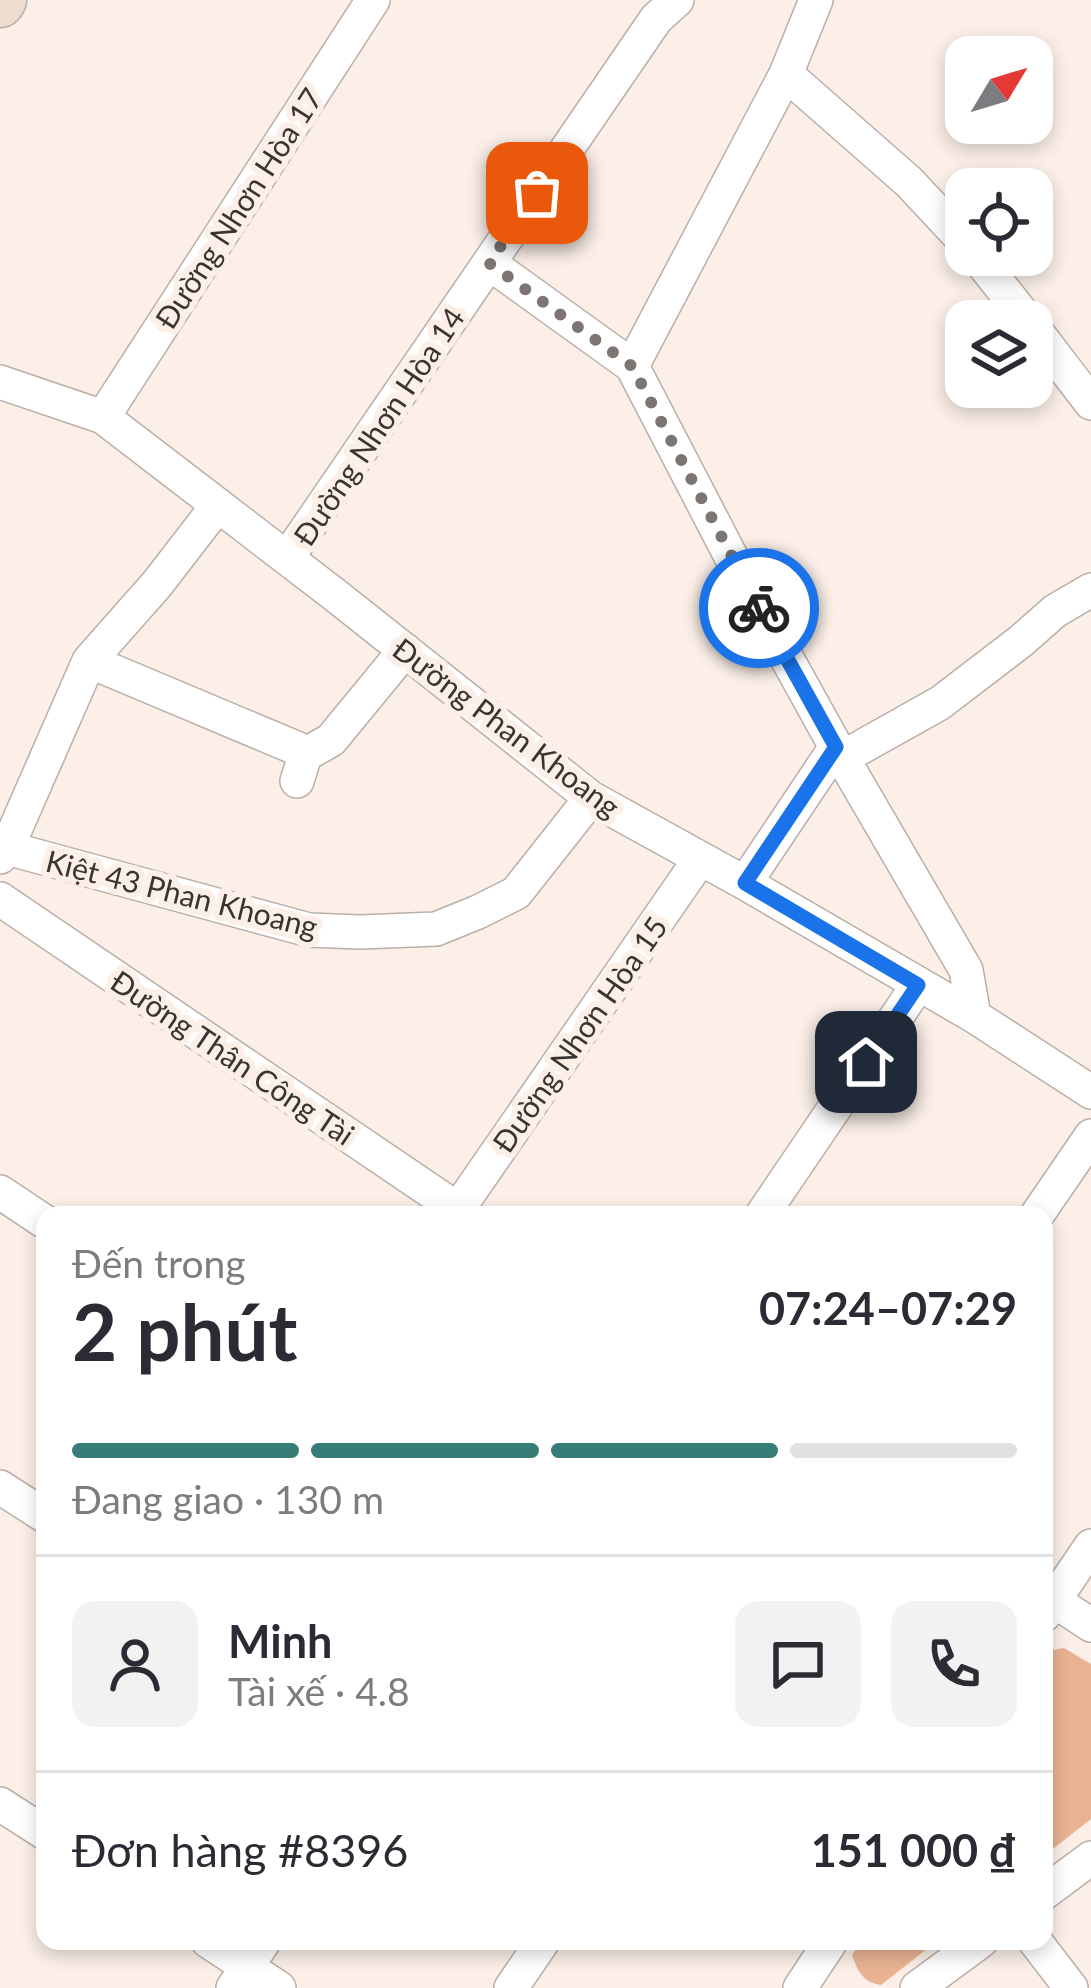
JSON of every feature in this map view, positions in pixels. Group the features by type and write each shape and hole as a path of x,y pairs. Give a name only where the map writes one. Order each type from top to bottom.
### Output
{"street":[{"name":"Đường Nhơn Hòa 17","path":"104,417 373,0"},
{"name":"Đường Nhơn Hòa 14","path":"287,558 656,19 677,0"},
{"path":"632,366 786,74 816,0"},
{"path":"786,74 909,182 945,221"},
{"path":"489,263 632,366 839,753 966,970 974,1016"},
{"path":"992,276 1011,300"},
{"path":"1053,354 1091,404"},
{"name":"Đường Phan Khoang","path":"0,382 104,417 591,798 974,1016 1091,1092"},
{"path":"4,853 89,661 218,506"},
{"path":"745,883 839,753 940,703 1055,611 1091,590"},
{"path":"89,661 302,767 332,740 405,650"},
{"name":"Kiệt 43 Phan Khoang","path":"4,853 309,929 436,928 516,893 591,798"},
{"name":"Đường Nhơn Hòa 15","path":"466,1206 700,859"},
{"name":"Đường Thân Công Tài","path":"0,899 453,1206"},
{"path":"768,1206 918,985"},
{"path":"1043,1206 1091,1136"},
{"path":"0,1192 36,1216"},
{"path":"0,1487 36,1510"},
{"path":"1053,1595 1091,1546"},
{"path":"1053,1606 1091,1625"},
{"path":"0,1804 36,1827"},
{"path":"1053,1886 1091,1858"},
{"path":"511,1988 537,1950"},
{"path":"800,1988 825,1950"},
{"path":"916,1988 969,1950"},
{"path":"1042,1950 1071,1988"},
{"path":"248,1965 279,1988"}],"shaded area":[{"path":"1064,1648 1091,1664 1091,1819 1053,1849 1053,1650"},
{"path":"855,1950 926,1950 881,1985 865,1979 852,1955"}],"way so far":[{"path":"537,193 489,263 632,366 759,608"}],"route":[{"path":"759,608 836,747 745,883 918,985 866,1062"}]}
